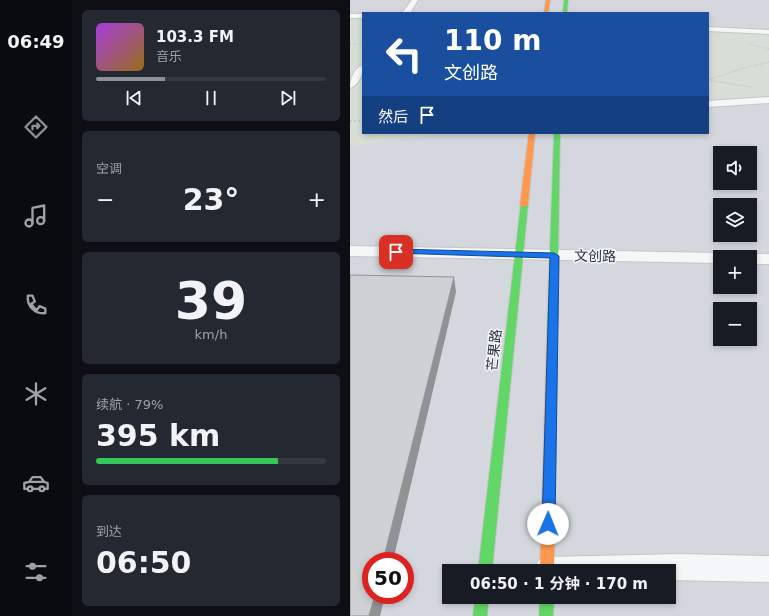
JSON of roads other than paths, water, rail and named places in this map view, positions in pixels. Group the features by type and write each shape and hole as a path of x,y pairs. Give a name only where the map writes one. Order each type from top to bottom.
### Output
{"main road":[{"path":"546,12 548,0"},
{"path":"565,12 566,0"},
{"name":"芒果路","path":"486,564 532,134"},
{"path":"547,564 557,134"},
{"path":"480,616 481,604"},
{"path":"546,616 547,604"}],"street":[{"path":"407,12 415,0"},
{"path":"350,16 362,16"},
{"path":"709,29 769,32"},
{"path":"350,85 362,69"},
{"path":"709,104 769,100"},
{"name":"文创路","path":"350,251 713,258"},
{"path":"757,259 769,259"},
{"path":"676,567 769,569"}]}
